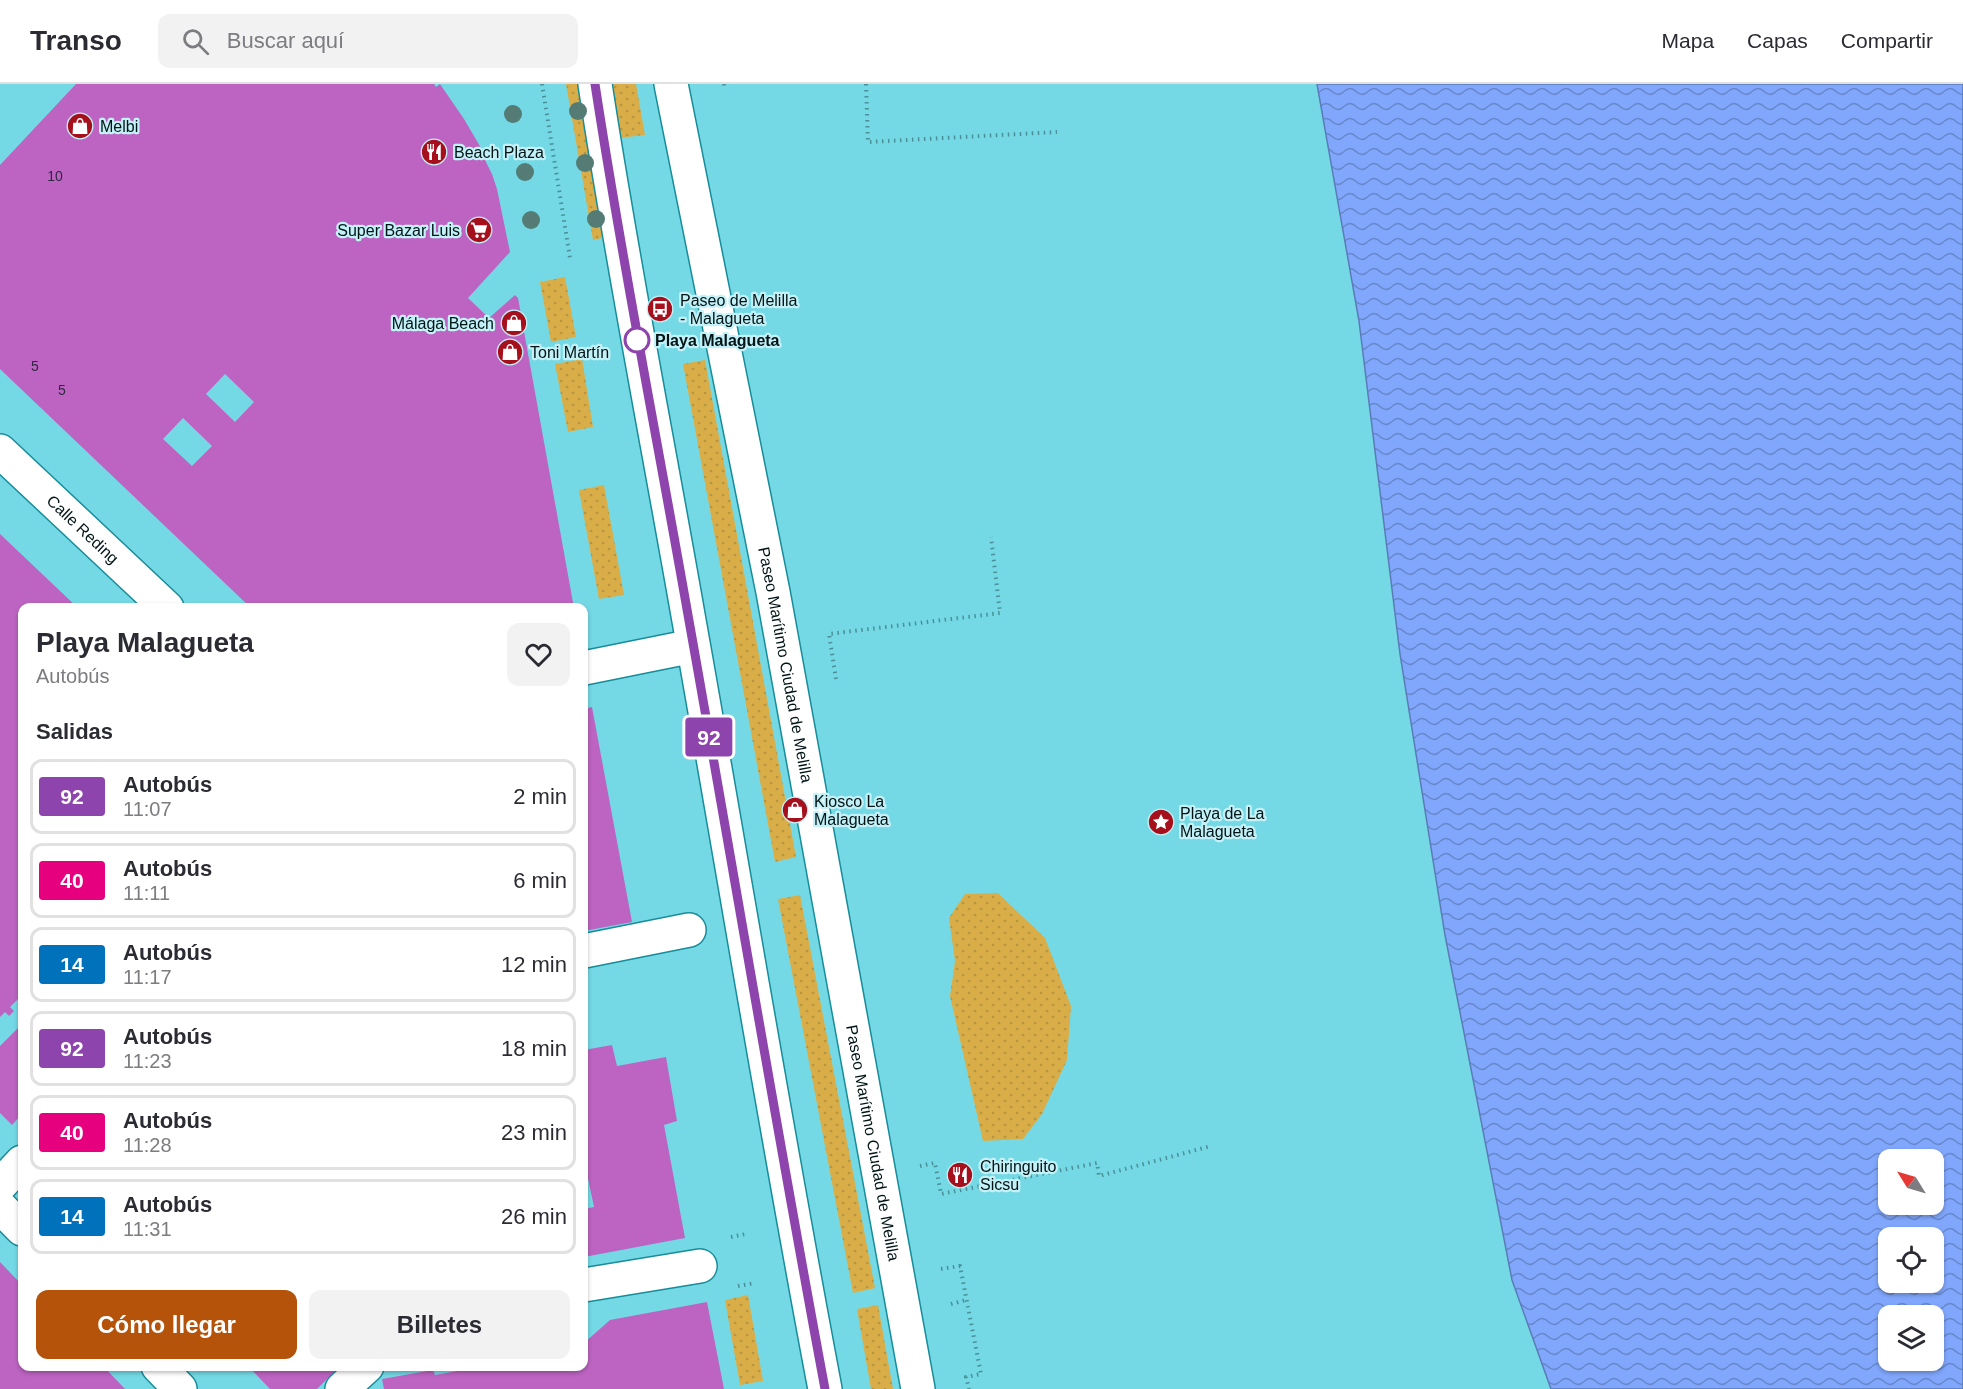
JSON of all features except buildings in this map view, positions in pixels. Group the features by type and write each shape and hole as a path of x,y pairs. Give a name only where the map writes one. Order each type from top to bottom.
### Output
{"street":[{"path":"596,84 636,337 825,1389"},
{"name":"Paseo Marítimo Ciudad de Melilla","path":"671,84 773,592 918,1389"},
{"name":"Calle Reding","path":"0,451 162,603"},
{"path":"588,667 693,646"},
{"path":"588,950 689,930"},
{"path":"0,1185 18,1166"},
{"path":"0,1206 18,1225"},
{"path":"588,1283 700,1266"},
{"path":"163,1371 180,1389"},
{"path":"342,1389 362,1371"}],"path":[{"path":"542,84 570,258"},
{"path":"866,84 868,142 1057,132"},
{"path":"837,688 829,634 1000,613 991,537"},
{"path":"913,1167 935,1163 941,1194 1096,1162 1099,1176 1211,1146"},
{"path":"934,1271 960,1266 981,1374 966,1377 969,1389"},
{"path":"951,1304 966,1300"}],"shaded area":[{"path":"566,84 578,84 607,237 593,240"},
{"path":"613,84 636,84 645,135 619,138"},
{"path":"565,277 576,337 551,342 540,282"},
{"path":"582,359 593,427 568,432 555,364"},
{"path":"705,360 796,857 775,862 683,364"},
{"path":"604,485 624,595 599,599 579,490"},
{"path":"998,893 1045,938 1071,1006 1067,1060 1042,1114 1023,1139 983,1141 950,996 955,961 949,918 965,894"},
{"path":"800,895 875,1288 853,1293 778,899"},
{"path":"748,1295 763,1381 740,1385 725,1300"},
{"path":"878,1305 893,1389 871,1389 857,1309"}],"water":[{"path":"1317,84 1963,84 1963,1389 1551,1389 1512,1280 1445,935 1400,654 1359,321"}],"bus line":[{"name":"92","path":"595,84 636,337 688,614 825,1389"}],"place":[{"name":"Melbi","path":"80,126"},
{"name":"Beach Plaza","path":"434,152"},
{"name":"Super Bazar Luis","path":"479,230"},
{"name":"Paseo de Melilla - Malagueta","path":"660,309"},
{"name":"Málaga Beach","path":"514,323"},
{"name":"Playa Malagueta","path":"637,340"},
{"name":"Toni Martín","path":"510,352"},
{"name":"Kiosco La Malagueta","path":"795,810"},
{"name":"Playa de La Malagueta","path":"1161,822"},
{"name":"Chiringuito Sicsu","path":"960,1175"}]}
